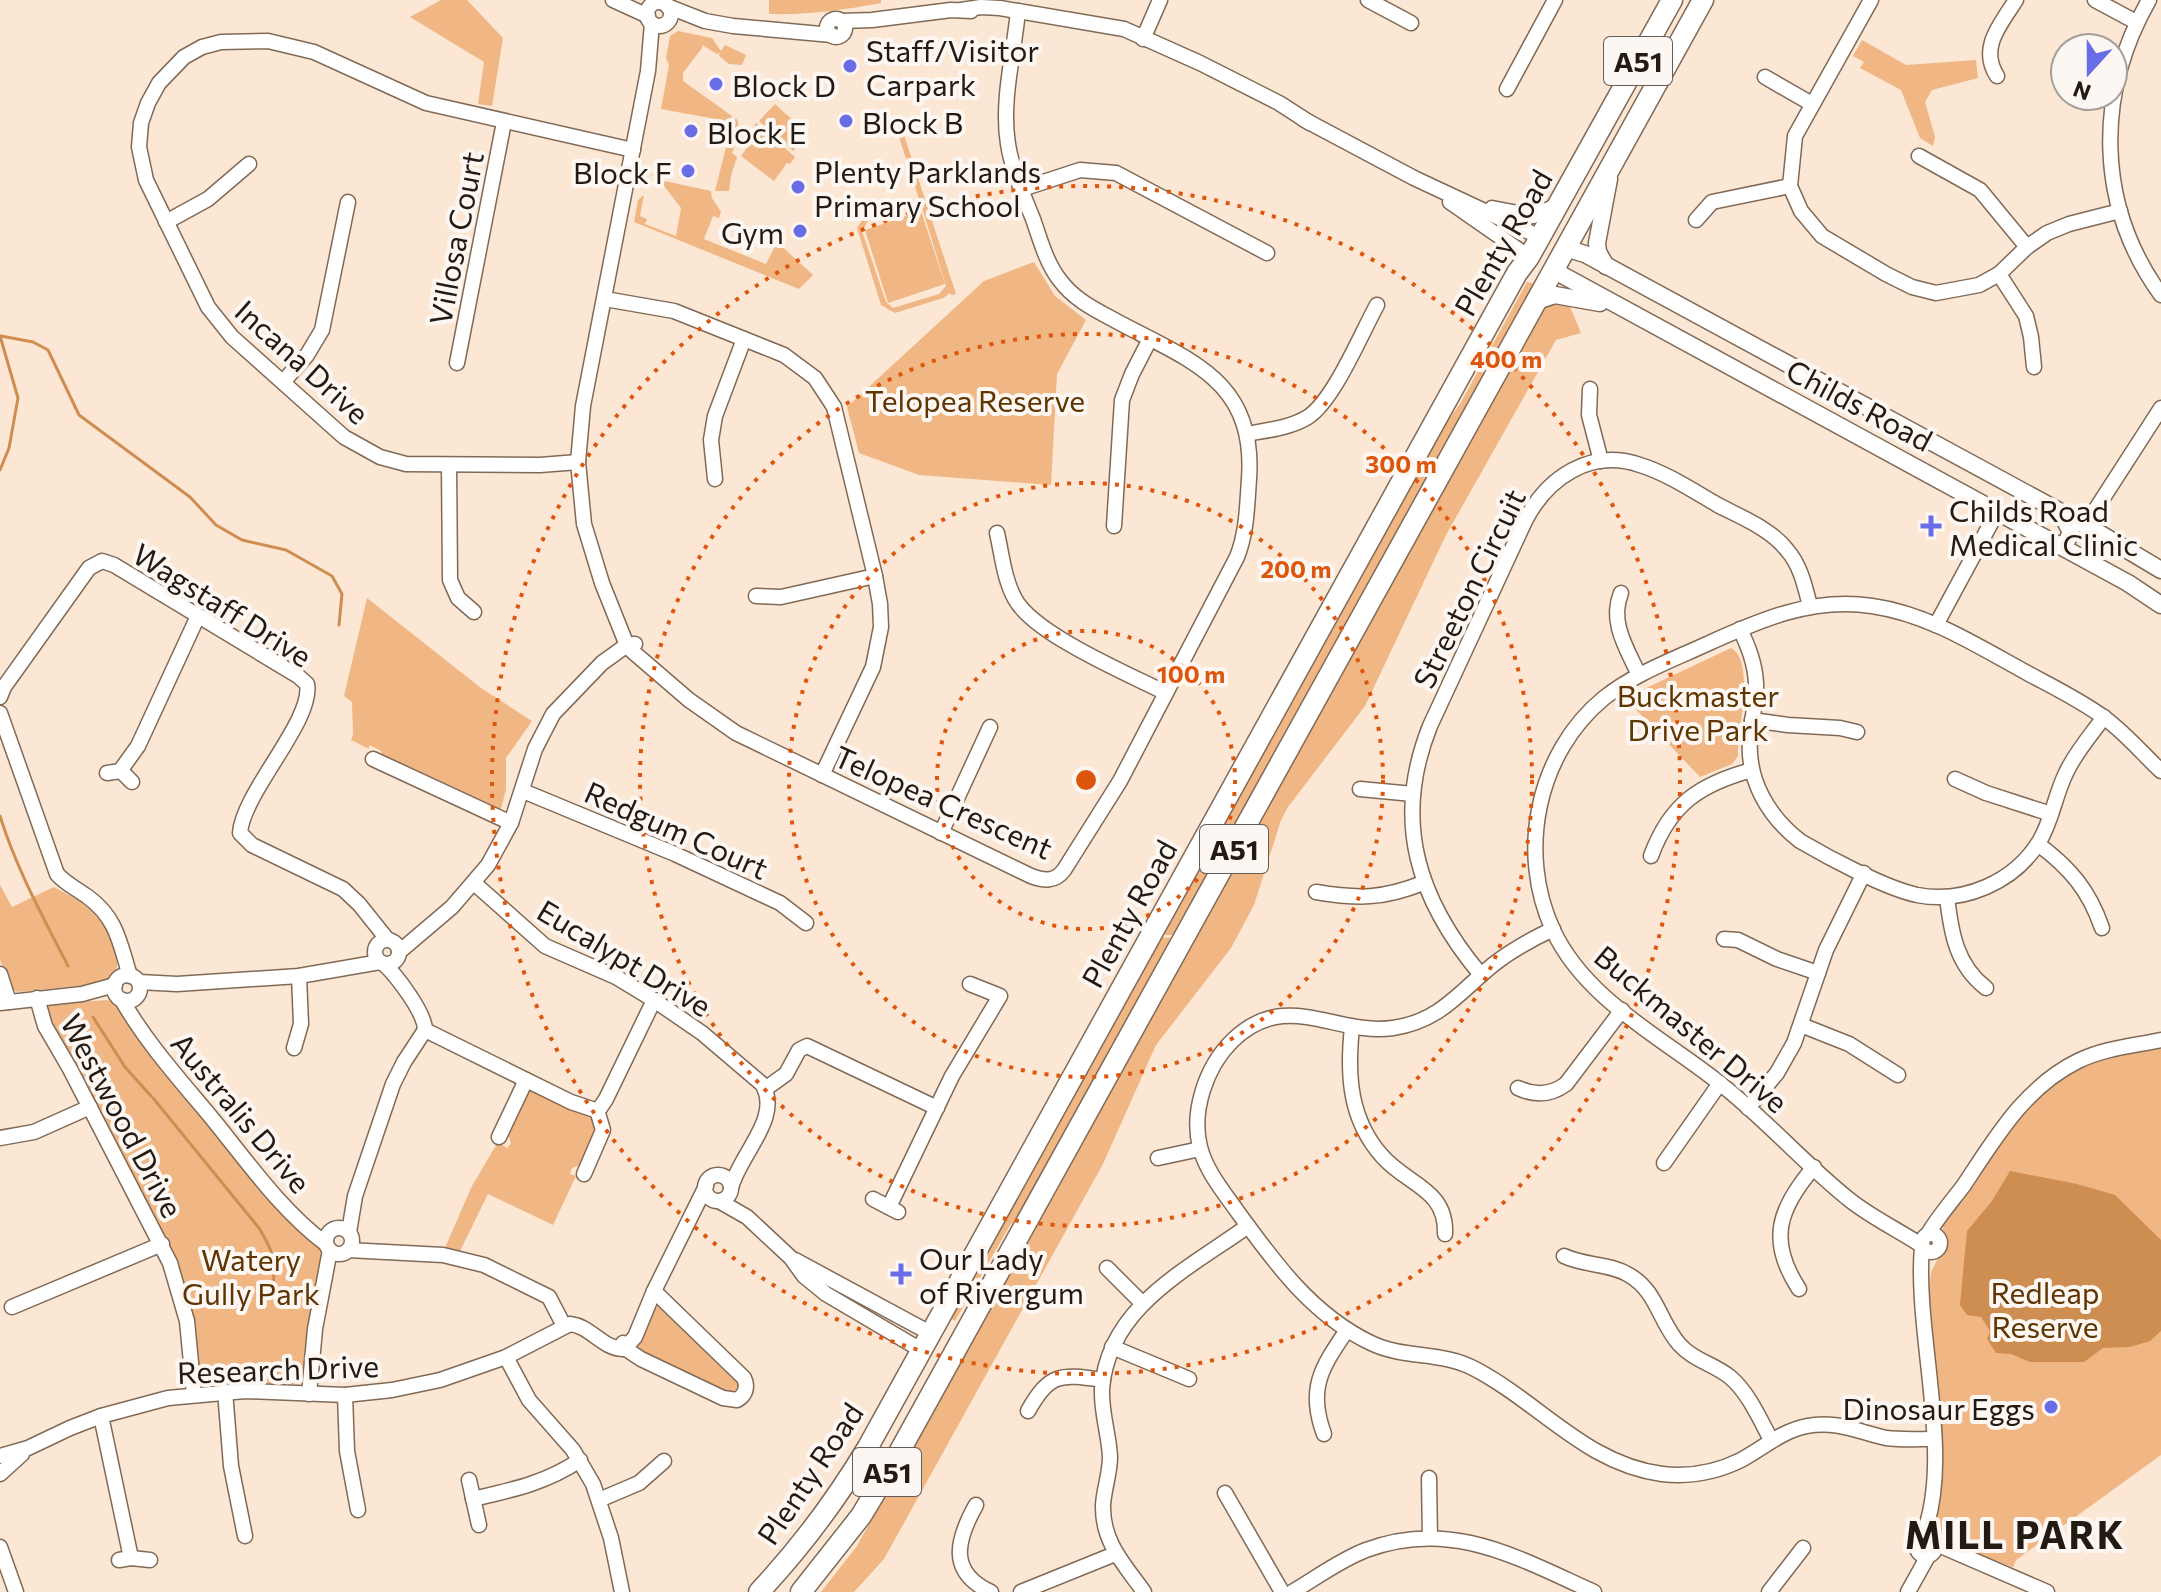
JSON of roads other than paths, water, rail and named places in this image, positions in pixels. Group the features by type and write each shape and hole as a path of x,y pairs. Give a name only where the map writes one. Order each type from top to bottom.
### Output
{"highway":[{"name":"Plenty Road","path":"759,1592 840,1493 1517,273 1529,257 1672,0"},
{"name":"Plenty Road","path":"801,1592 861,1516 1703,0"},
{"name":"Childs Road","path":"1540,237 1565,248"},
{"name":"Childs Road","path":"1529,257 1553,270"},
{"path":"926,1341 952,1355"}],"main road":[{"path":"1606,266 1597,243 1613,161"},
{"name":"Childs Road","path":"1565,248 1585,254 2090,528 2161,570"},
{"name":"Childs Road","path":"1553,270 2069,551 2161,605"},
{"path":"1537,301 1546,296 1565,295 1633,313 1637,297 1651,291"},
{"path":"1997,512 2012,501 2034,498"},
{"path":"2061,513 2071,532 2066,543 2069,551 2090,528"}],"street":[{"path":"615,0 658,16 752,29 805,32 956,6 992,13 1014,11 1094,24 1144,39 1193,59 1414,178 1540,237"},
{"path":"1368,0 1411,23"},
{"path":"1507,89 1555,0"},
{"path":"1871,0 1795,136 1790,186 1801,211 1822,236 1912,287 1936,293 1979,285 1999,274 2027,247 2057,228 2120,211"},
{"path":"1997,76 1991,67 1989,50 1996,31 2016,0"},
{"path":"2095,0 2136,22"},
{"path":"2149,0 2136,22 2120,62 2111,107 2110,161 2120,211 2135,252 2161,295"},
{"path":"1144,39 1159,3"},
{"name":"Telopea Crescent","path":"658,16 583,406 578,465 581,505 589,545 611,604 629,628 632,647 652,656 666,678 689,700 736,733 1037,879 1047,880 1057,878 1115,789 1242,542 1250,472 1247,434 1240,412 1221,385 1205,370 1083,303 1061,282 1045,252 1010,154 1006,132 1014,11"},
{"name":"Incana Drive","path":"578,465 406,464 368,452 335,430 215,318 201,296 146,180 139,135 144,113 159,83 175,64 212,44 252,40 304,48 415,99 504,122 634,147"},
{"path":"1765,77 1812,104"},
{"name":"Villosa Court","path":"457,363 504,122"},
{"path":"1919,156 1980,190 2027,247"},
{"path":"166,222 208,199 249,164"},
{"path":"1022,189 1080,170 1116,173 1267,253"},
{"path":"1414,178 1529,257"},
{"path":"1696,220 1712,202 1790,186"},
{"path":"283,382 307,355 322,330 348,202"},
{"path":"1472,204 1533,216 1557,206"},
{"path":"1999,274 2026,316 2034,367"},
{"path":"605,299 674,311 744,339 800,365 815,378 829,398 838,419 875,576 881,638 876,658 822,775"},
{"path":"1247,434 1297,422 1318,408 1330,393 1377,305"},
{"path":"715,479 711,440 715,416 744,339"},
{"path":"1114,526 1122,400 1150,339"},
{"path":"1590,389 1589,415 1601,461"},
{"path":"2090,528 2134,446 2161,408"},
{"name":"Streeton Circuit","path":"1481,975 1449,935 1423,883 1413,838 1413,794 1419,759 1430,726 1532,507 1543,491 1562,475 1585,464 1624,461 1648,468 1772,536 1790,552 1810,606"},
{"path":"449,465 450,580 458,598 474,612"},
{"path":"1936,625 1997,512"},
{"path":"997,533 1009,584 1027,617 1047,631 1166,693"},
{"name":"Wagstaff Drive","path":"0,697 89,568 98,562 114,565 298,676 308,687 307,697 240,830 252,845 343,889 373,923 387,952"},
{"path":"756,596 781,597 875,576"},
{"path":"1621,593 1616,618 1639,675"},
{"name":"Buckmaster Drive","path":"1928,1242 1895,1228 1853,1203 1720,1083 1622,1010 1580,973 1553,929 1539,889 1535,852 1536,823 1545,785 1559,754 1579,724 1605,698 1639,675 1789,610 1854,604 1905,613 1936,625 2104,717 2161,771"},
{"path":"132,782 113,772 135,751 198,616"},
{"path":"1740,629 1755,672 1756,698 1750,752 1752,770 1768,808 1787,830 1811,847 1908,892 1947,897 1964,894 1997,882 2021,865 2038,844 2066,771 2104,717"},
{"path":"0,975 3,1003 177,984 299,976 353,965 387,952 424,931 474,883 496,852 511,823 535,749 546,726 568,697 602,663 632,647"},
{"path":"0,713 57,874 108,916 120,936 127,989"},
{"path":"1752,720 1857,732"},
{"path":"941,833 991,728"},
{"path":"373,759 511,823"},
{"path":"1651,856 1662,828 1680,806 1702,788 1752,770"},
{"path":"1955,779 2051,814"},
{"path":"1360,789 1413,794"},
{"name":"Redgum Court","path":"523,791 675,854 780,903 806,923"},
{"path":"2038,844 2068,867 2084,886 2102,928"},
{"path":"1748,1108 1777,1073 1801,1025 1818,973 1864,873"},
{"name":"Eucalypt Drive","path":"474,883 545,946 616,977 654,1000 702,1033 765,1089"},
{"path":"1316,892 1358,898 1376,897 1423,883"},
{"path":"1947,897 1952,933 1961,958 1972,976 1986,988"},
{"path":"1553,929 1514,950 1481,975 1455,1001 1427,1018 1395,1028 1352,1027 1293,1015 1268,1020 1242,1033 1216,1062 1203,1091 1197,1115 1200,1149 1210,1171 1269,1257 1300,1291 1347,1330 1384,1348 1449,1358 1473,1367 1594,1451 1648,1471 1688,1474 1715,1470 1796,1429 1832,1424 1889,1438 1934,1439"},
{"path":"1724,939 1738,940 1777,959 1818,973"},
{"path":"309,1394 315,1329 324,1288 396,1076 425,1030 424,1021 387,952"},
{"path":"294,1049 301,1024 299,976"},
{"path":"970,984 1000,996 1016,997"},
{"name":"Australis Drive","path":"127,989 140,1029 275,1194 306,1227 339,1241"},
{"path":"873,1199 894,1210 937,1108 962,1058 1000,996"},
{"name":"Westwood Drive","path":"37,998 45,1026 162,1244 183,1300 194,1394"},
{"path":"597,1110 606,1099 654,1000"},
{"path":"1518,1088 1542,1094 1559,1090 1622,1010"},
{"path":"1801,1025 1849,1044 1898,1075"},
{"path":"1352,1027 1349,1074 1358,1116 1382,1156 1439,1204 1445,1217 1445,1234"},
{"path":"425,1030 584,1108 597,1110"},
{"path":"1908,1592 1928,1548 1935,1464 1921,1291 1928,1242 2005,1124 2042,1084 2079,1060 2100,1052 2158,1041"},
{"path":"690,1216 699,1206 724,1195 767,1113 769,1101 765,1089 786,1074 799,1050 807,1046 937,1108"},
{"path":"499,1139 526,1080"},
{"path":"1664,1163 1720,1083"},
{"path":"0,1138 34,1132 90,1107"},
{"path":"582,1174 603,1130 597,1110"},
{"path":"1158,1158 1200,1149"},
{"path":"339,1241 376,1251 443,1255 475,1262 546,1294 562,1321 579,1326 614,1348 624,1343 643,1314 709,1179 719,1176 745,1156"},
{"path":"1799,1289 1785,1264 1780,1230 1792,1195 1814,1167"},
{"path":"719,1176 726,1178 724,1195"},
{"path":"706,1186 706,1193 724,1195 791,1258 804,1276 838,1303 926,1341"},
{"path":"1144,1592 1115,1554 1104,1517 1110,1458 1102,1409 1103,1380 1112,1347 1124,1325 1142,1303 1248,1226"},
{"path":"12,1307 162,1244"},
{"path":"1564,1256 1619,1270 1642,1284 1658,1305 1679,1344 1696,1359 1720,1370 1738,1385 1771,1440"},
{"path":"1107,1268 1142,1303"},
{"path":"624,1343 641,1359 728,1399 737,1400 746,1392 746,1382 736,1369 654,1291"},
{"name":"Research Drive","path":"0,1456 28,1448 101,1416 149,1402 194,1394 225,1391 345,1395 440,1380 506,1357 531,1344 562,1321"},
{"path":"1324,1434 1317,1412 1319,1378 1347,1330"},
{"path":"1112,1347 1189,1379"},
{"path":"506,1357 529,1400 580,1460 599,1500 611,1538 622,1592"},
{"path":"1028,1411 1044,1386 1055,1378 1071,1376 1103,1380"},
{"path":"225,1391 231,1466 245,1536"},
{"path":"345,1395 347,1451 358,1510"},
{"path":"101,1416 125,1559 150,1560"},
{"name":"Research Drive","path":"0,1474 28,1448"},
{"path":"473,1499 530,1486 553,1477 580,1460"},
{"path":"599,1500 639,1483 666,1461"},
{"path":"1429,1478 1430,1538"},
{"path":"469,1480 479,1525"},
{"path":"1225,1493 1282,1592"},
{"path":"976,1505 961,1532 960,1556 970,1577 991,1592"},
{"path":"1292,1592 1368,1550 1430,1538 1483,1545 1594,1592"},
{"path":"0,1547 16,1592"},
{"path":"1769,1592 1803,1548"},
{"path":"1928,1548 2006,1572 2047,1592"},
{"path":"1021,1592 1115,1554"}],"waterway":[{"path":"0,336 18,398 9,448 0,470"},
{"path":"1,336 33,342 48,350 79,415 190,497 216,525 242,540 286,550 332,576 342,594 339,625"},
{"path":"0,816 22,873 68,966"},
{"path":"93,1017 125,1067 151,1096"},
{"path":"153,1098 259,1228 272,1254 273,1283"}],"place":[{"name":"Staff/Visitor Carpark","path":"850,66"},
{"name":"Block D","path":"716,84"},
{"name":"Block B","path":"846,121"},
{"name":"Block E","path":"691,131"},
{"name":"Block F","path":"688,171"},
{"name":"Plenty Parklands Primary School","path":"798,187"},
{"name":"Gym","path":"800,231"},
{"name":"Childs Road Medical Clinic","path":"1931,526"},
{"name":"Our Lady of Rivergum","path":"901,1274"},
{"name":"Dinosaur Eggs","path":"2051,1407"}],"district":[{"name":"MILL PARK","path":"2015,1533"}],"park label":[{"name":"Telopea Reserve","path":"975,399"},
{"name":"Buckmaster Drive Park","path":"1698,711"},
{"name":"Watery Gully Park","path":"251,1275"},
{"name":"Redleap Reserve","path":"2045,1308"}]}
